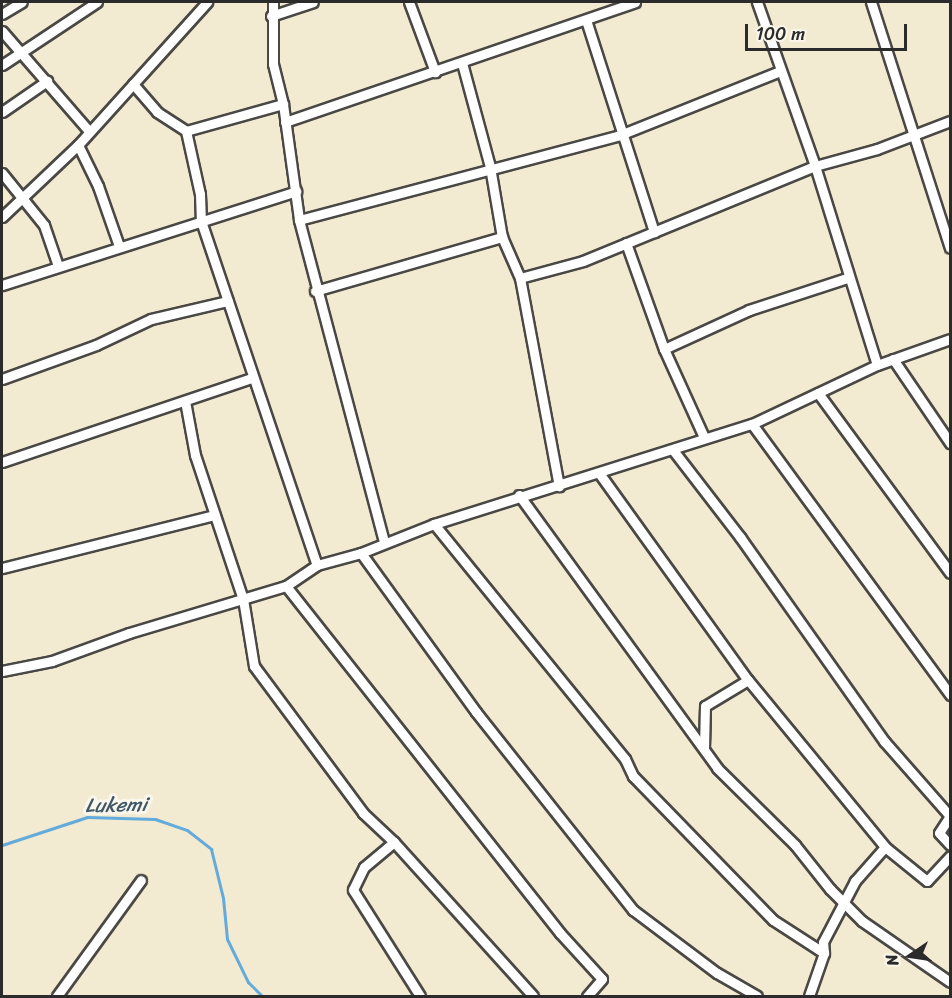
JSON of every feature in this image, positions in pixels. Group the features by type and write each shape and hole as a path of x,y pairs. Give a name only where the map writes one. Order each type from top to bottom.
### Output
{"street":[{"path":"2,14 22,2"},
{"path":"2,65 97,2"},
{"path":"2,217 78,146 88,130 207,2"},
{"path":"273,2 271,16 273,63 283,104 299,220 315,291 384,542"},
{"path":"271,16 313,2"},
{"path":"409,2 435,72"},
{"path":"285,122 635,2"},
{"path":"757,2 815,166 847,278 877,365"},
{"path":"871,2 916,135 930,192 951,248"},
{"path":"586,20 620,135 654,232"},
{"path":"2,31 88,130"},
{"path":"462,63 490,167 502,237 519,278 559,486"},
{"path":"299,220 490,167 620,135 780,71"},
{"path":"2,112 46,81"},
{"path":"133,84 157,112 186,131 200,194 201,221 252,378 317,565"},
{"path":"186,131 283,104"},
{"path":"519,278 583,261 815,166 916,135 951,121"},
{"path":"78,146 98,186 119,246"},
{"path":"2,173 44,225 58,266"},
{"path":"2,285 201,221 253,201 296,191"},
{"path":"315,291 502,237"},
{"path":"626,243 664,349 704,437"},
{"path":"664,349 749,310 847,278"},
{"path":"2,378 96,345 151,319 228,301"},
{"path":"2,671 52,661 129,633 286,586 317,565 361,553 434,524 519,495 559,486 673,450 704,437 752,424 877,365 951,339"},
{"path":"893,359 951,443"},
{"path":"2,462 252,378"},
{"path":"818,393 951,573"},
{"path":"184,401 195,455 243,599 254,666 334,778 363,813 394,842 533,996"},
{"path":"752,424 951,695"},
{"path":"673,450 740,537 884,741 950,816 939,833 951,845"},
{"path":"599,473 748,680 885,847 927,881 951,856"},
{"path":"519,495 717,768 795,845 862,921 951,982"},
{"path":"2,568 214,515"},
{"path":"434,524 625,759 633,776 773,920 824,953"},
{"path":"361,553 476,712 633,910 717,972 757,996"},
{"path":"286,586 560,933 602,979 587,996"},
{"path":"704,749 705,706 748,680"},
{"path":"394,842 364,867 353,890 420,996"},
{"path":"809,996 824,953 823,942 855,881 885,847"},
{"path":"57,996 141,880"}],"waterway":[{"name":"Lukemi","path":"2,845 87,817 155,819 187,830 211,849 223,898 227,939 248,982 262,996"}]}
